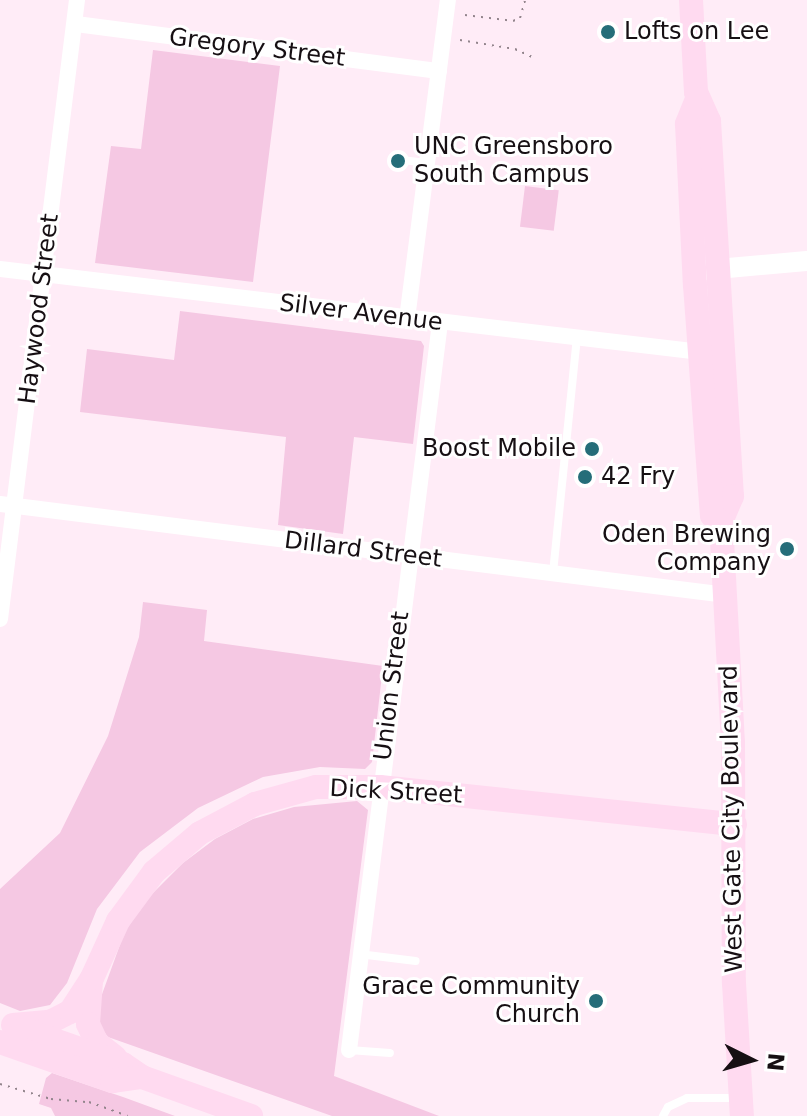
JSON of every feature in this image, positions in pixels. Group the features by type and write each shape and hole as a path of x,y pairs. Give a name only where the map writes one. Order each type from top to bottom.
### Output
{"main road":[{"name":"West Gate City Boulevard","path":"691,0 697,99 687,124 705,270 711,353 712,515 721,522 726,595 735,824 734,983 741,1107"},
{"name":"Dick Street","path":"92,978 118,921 154,872 200,833 255,804 316,787 380,787 735,824"},
{"path":"4,1029 50,1022 70,1012 92,978"},
{"path":"92,978 88,1024 97,1043 132,1070"},
{"path":"4,1029 132,1070 251,1116"}],"street":[{"name":"Haywood Street","path":"0,619 7,504 43,275 77,0"},
{"path":"407,319 448,0"},
{"name":"Gregory Street","path":"76,24 439,71"},
{"path":"705,270 807,261"},
{"name":"Silver Avenue","path":"0,269 711,353"},
{"name":"Union Street","path":"349,1050 440,323"},
{"name":"Dillard Street","path":"7,504 726,595"}],"lane":[{"path":"394,159 427,163"},
{"path":"553,573 577,338"},
{"path":"359,954 416,961"},
{"path":"349,1050 390,1053"},
{"path":"663,1116 668,1107 687,1098 741,1107"}],"path":[{"path":"465,15 513,21 520,18 525,0"},
{"path":"443,37 515,49 536,59"},
{"path":"0,1084 51,1099 96,1103 128,1116"}],"shaded area":[{"path":"153,50 280,66 253,282 95,263 111,146 141,149"},
{"path":"525,186 559,190 554,231 520,227"},
{"path":"180,311 421,341 424,346 413,444 354,437 343,534 278,525 286,437 80,412 87,349 174,360"},
{"path":"143,602 207,610 204,641 383,666 372,762 365,769 320,767 263,777 198,808 140,852 97,909 67,983 50,1005 20,1011 0,1003 0,889 60,833 108,736 139,637"},
{"path":"357,801 368,810 334,1076 439,1116 332,1116 108,1037 99,1025 97,1008 125,931 149,897 183,863 215,839 253,819 294,807"},
{"path":"52,1073 175,1116 55,1116 51,1108 39,1104 46,1078"}],"place":[{"name":"Lofts on Lee","path":"608,32"},
{"name":"UNC Greensboro South Campus","path":"398,161"},
{"name":"Boost Mobile","path":"592,449"},
{"name":"42 Fry","path":"585,477"},
{"name":"Oden Brewing Company","path":"787,549"},
{"name":"Grace Community Church","path":"596,1001"}]}
